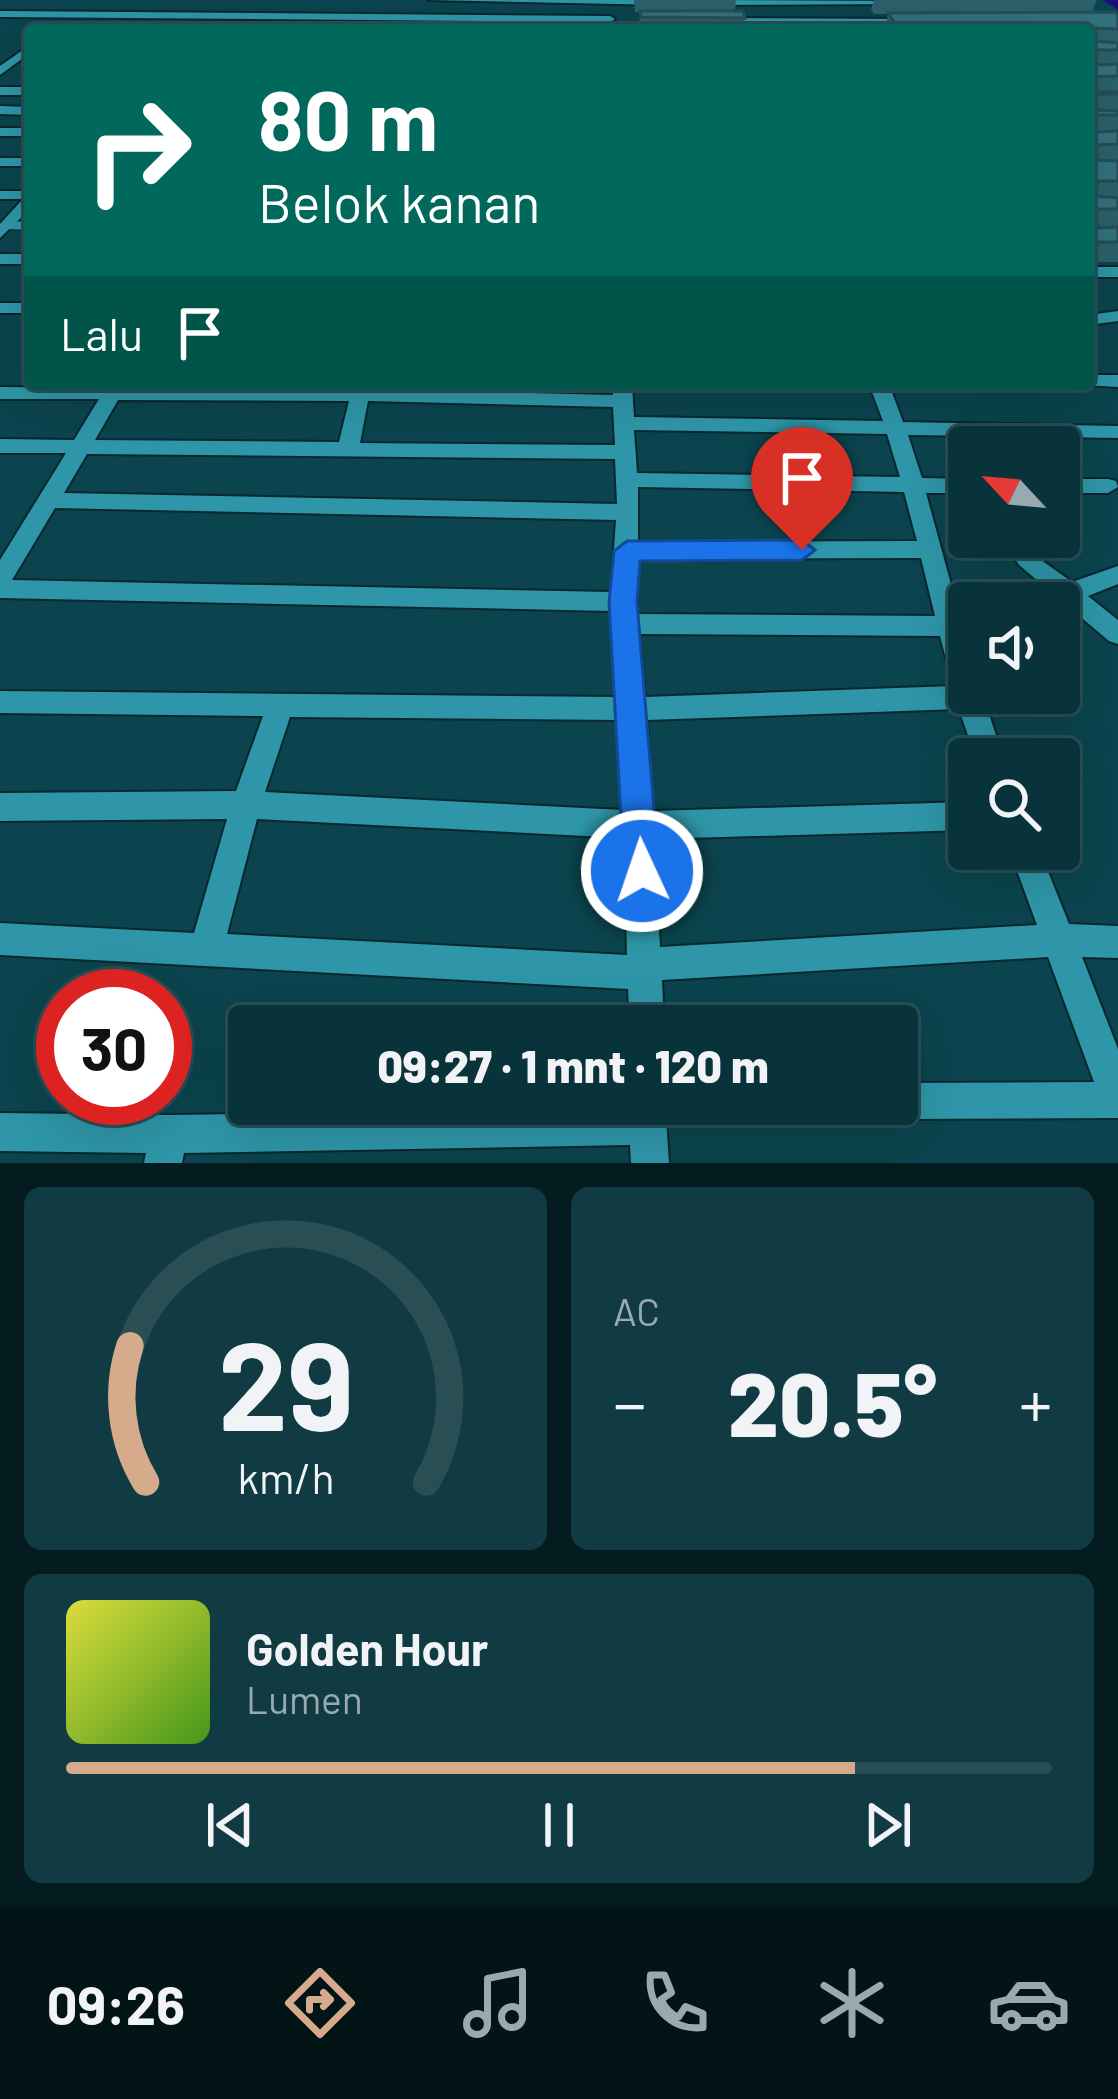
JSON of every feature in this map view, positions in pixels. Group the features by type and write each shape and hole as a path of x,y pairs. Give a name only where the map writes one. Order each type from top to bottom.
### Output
{"street":[{"path":"61,24 91,0"},
{"path":"332,24 347,0"},
{"path":"433,0 673,2"},
{"path":"465,24 470,0"},
{"path":"608,1 610,23"},
{"path":"694,3 914,4"},
{"path":"0,14 337,16 465,24 632,21"},
{"path":"195,24 202,16"},
{"path":"698,21 732,24"},
{"path":"896,24 928,22"},
{"path":"15,43 24,45"},
{"path":"2,228 24,204"},
{"path":"0,393 70,390"},
{"path":"115,390 0,584 948,626"},
{"path":"348,450 362,390 622,403 898,430 1118,433"},
{"path":"881,390 916,486 948,617"},
{"path":"622,403 628,512 624,613 647,1005"},
{"path":"0,446 348,450 948,486"},
{"path":"1080,486 1108,486"},
{"path":"48,500 628,512"},
{"path":"627,551 932,549"},
{"path":"1027,559 1058,582"},
{"path":"1080,589 1118,575"},
{"path":"1080,599 1118,634"},
{"path":"0,702 633,709 948,699"},
{"path":"206,950 246,805 280,707"},
{"path":"0,807 246,805 639,825 948,816"},
{"path":"918,1101 1118,1098 1032,870"},
{"path":"0,939 647,968 1059,940 1118,942"},
{"path":"0,1132 166,1149 648,1131"}],"building":[{"path":"640,11 743,11 745,18 641,17"},
{"path":"1114,12 1118,29 1096,28 1095,32 1095,24 896,24 888,13"},
{"path":"1095,41 1118,43 1118,50 1096,50"},
{"path":"1095,62 1118,64 1118,76 1095,77"},
{"path":"1095,110 1118,111 1118,115 1097,115"},
{"path":"1095,124 1098,132 1118,131 1118,144 1095,145"},
{"path":"1095,145 1098,160 1118,161 1118,181 1098,181 1095,196"},
{"path":"1095,196 1118,198 1118,209 1095,213"},
{"path":"1095,217 1099,228 1118,227 1118,242 1099,242 1095,249"}],"waterway":[{"path":"1113,0 1118,4"}],"route":[{"path":"642,871 623,602 627,551 802,550"}]}
